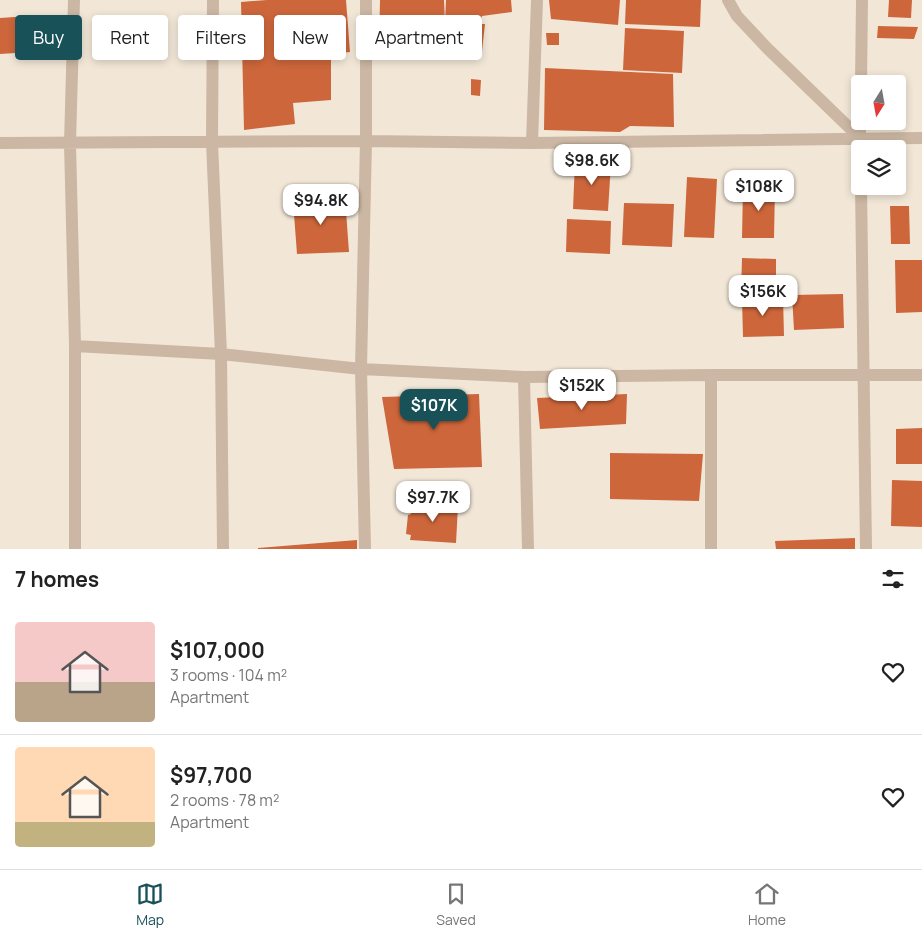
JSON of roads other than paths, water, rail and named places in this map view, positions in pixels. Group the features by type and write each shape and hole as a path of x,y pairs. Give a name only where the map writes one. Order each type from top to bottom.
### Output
{"street":[{"path":"74,0 70,143 75,346 75,549"},
{"path":"214,0 212,142 221,354 223,549"},
{"path":"365,549 361,369 366,141 366,0"},
{"path":"532,143 537,0"},
{"path":"728,0 737,16 856,140"},
{"path":"861,75 862,0"},
{"path":"901,140 922,138"},
{"path":"0,143 366,141 851,144"},
{"path":"861,195 866,549"},
{"path":"75,346 221,354 361,369 524,377 922,375"},
{"path":"711,375 711,549"},
{"path":"524,377 528,549"}]}
